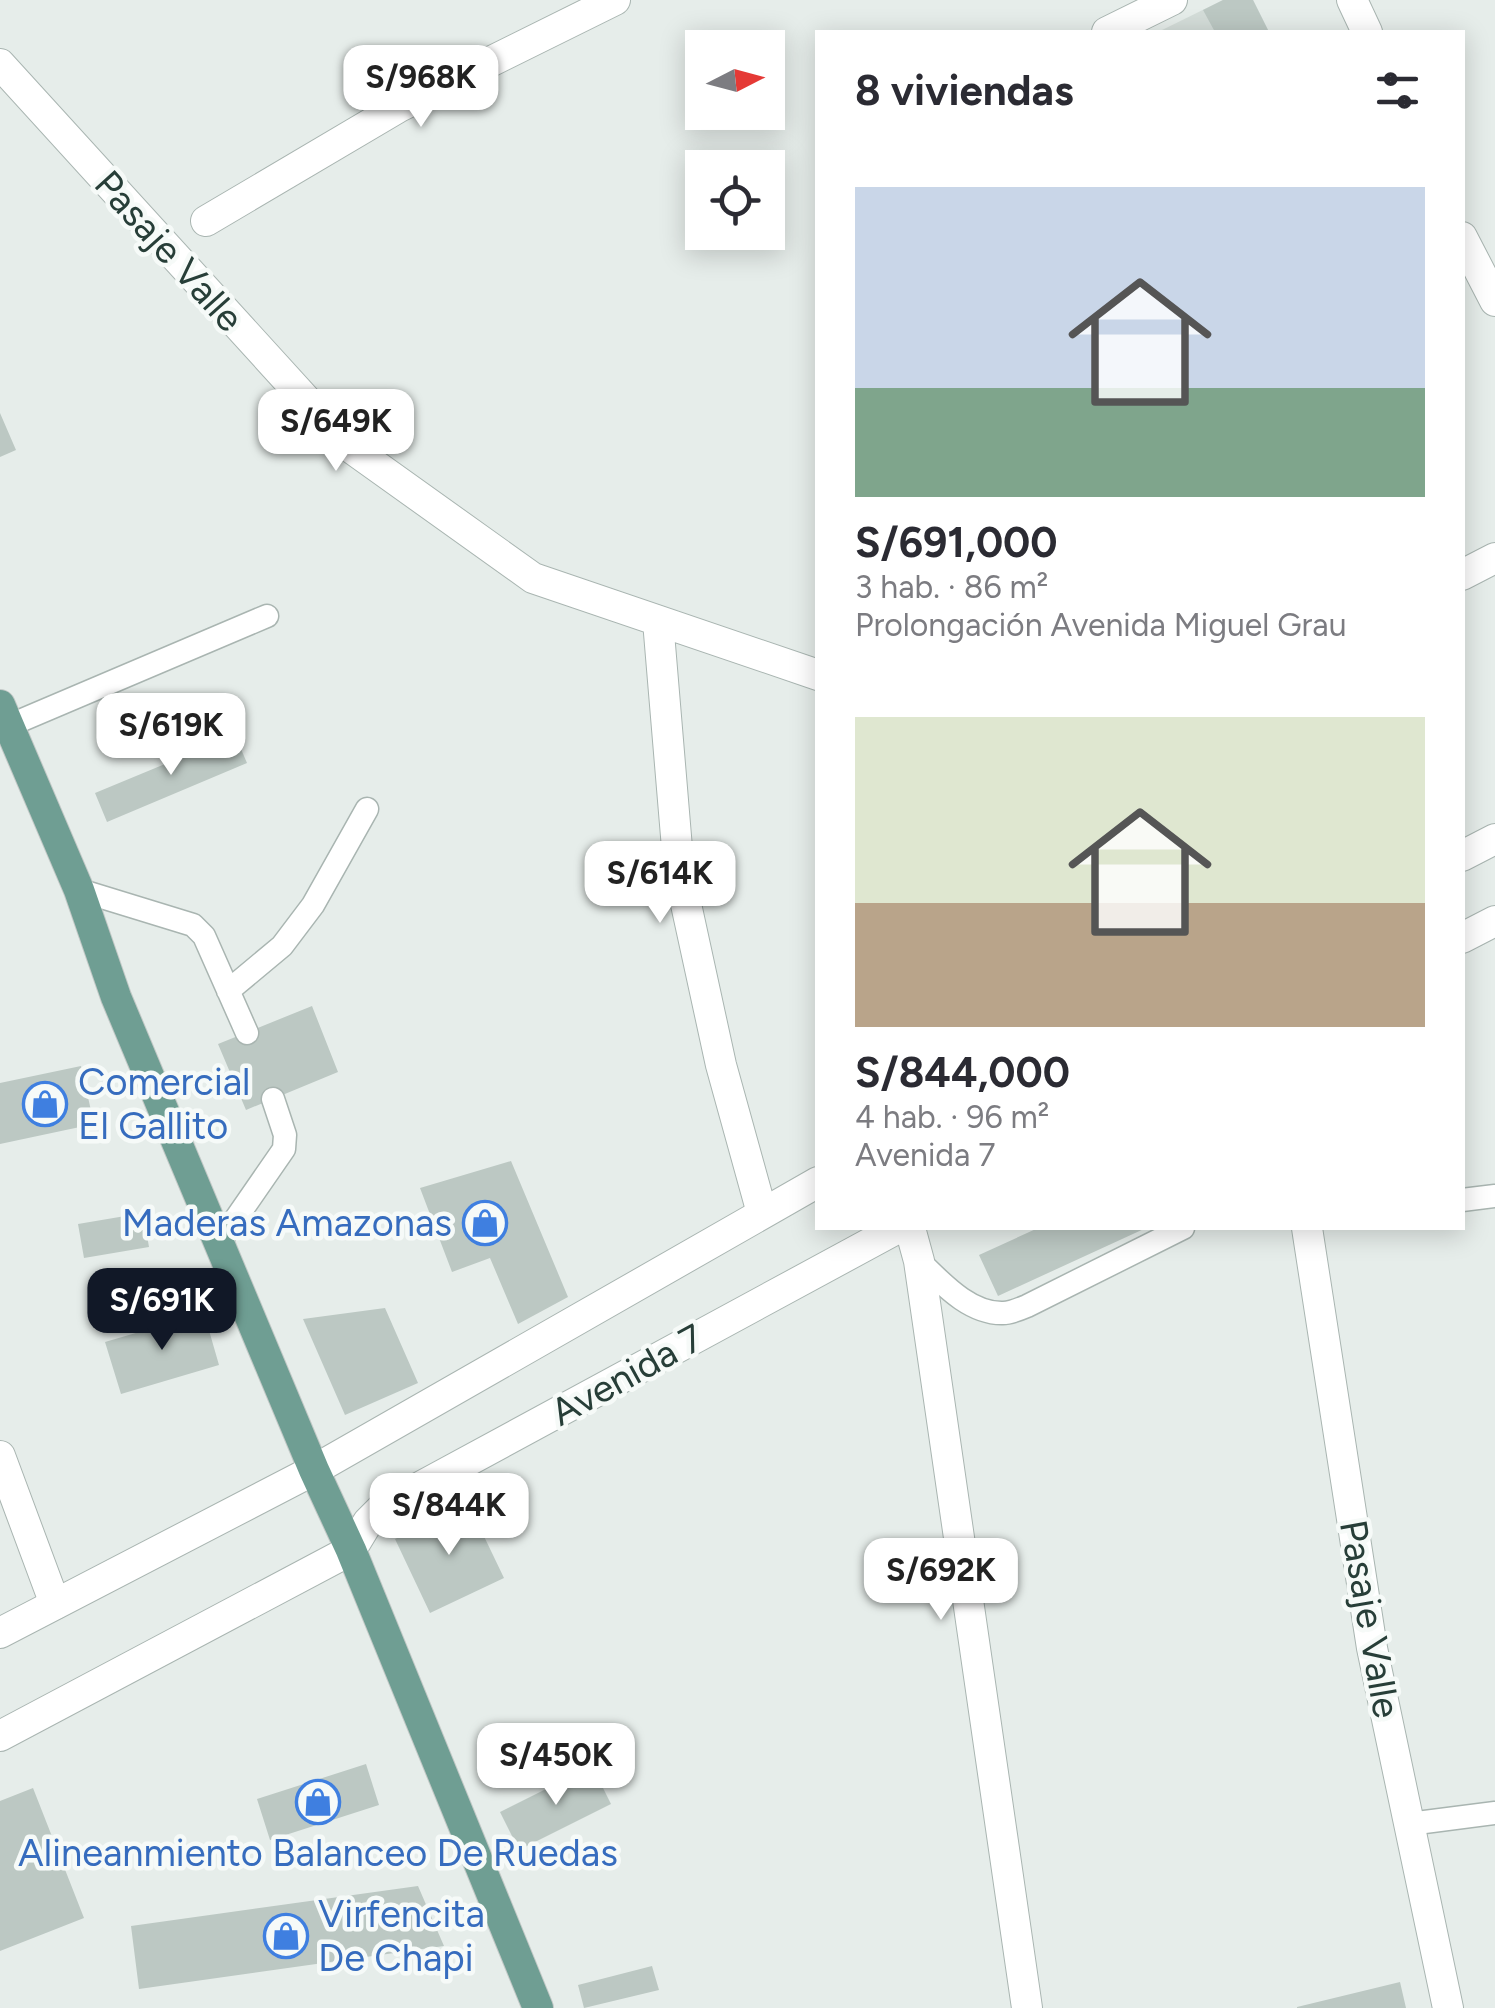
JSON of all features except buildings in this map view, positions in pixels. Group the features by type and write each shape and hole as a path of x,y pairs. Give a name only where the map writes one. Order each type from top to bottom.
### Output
{"main road":[{"path":"4,716 78,890 116,997 351,1550 538,2008"}],"street":[{"path":"206,220 400,107 615,0"},
{"path":"1112,30 1172,0"},
{"path":"1352,0 1366,30"},
{"name":"Pasaje Valle","path":"0,64 347,445 533,578 815,674"},
{"path":"1467,258 1495,300"},
{"path":"1465,573 1495,558"},
{"path":"658,621 678,872 721,1065 762,1213"},
{"path":"1465,854 1495,838"},
{"path":"1465,936 1495,921"},
{"name":"Avenida 7","path":"0,1633 314,1470 815,1184"},
{"name":"Avenida 7","path":"0,1736 351,1550 368,1522 383,1508 894,1230"},
{"path":"911,1230 919,1261 1027,2008"},
{"name":"Pasaje Valle","path":"1307,1230 1372,1648 1448,2008"},
{"path":"0,1456 55,1604"}],"lane":[{"path":"4,716 267,616"},
{"path":"228,990 282,946 313,904 367,809"},
{"path":"78,890 194,925 204,936 246,1033"},
{"path":"219,1244 284,1149 285,1134 272,1100"},
{"path":"1465,1200 1495,1196"},
{"path":"919,1261 954,1294 980,1308 1003,1314 1027,1306 1179,1230"},
{"path":"1409,1824 1495,1813"}],"shaded area":[{"path":"1223,0 1253,0 1268,30 1162,30"}],"place":[{"name":"Comercial El Gallito","path":"45,1104"},
{"name":"Maderas Amazonas","path":"485,1223"},
{"name":"Alineanmiento Balanceo De Ruedas","path":"318,1802"},
{"name":"Virfencita De Chapi","path":"286,1936"}]}
